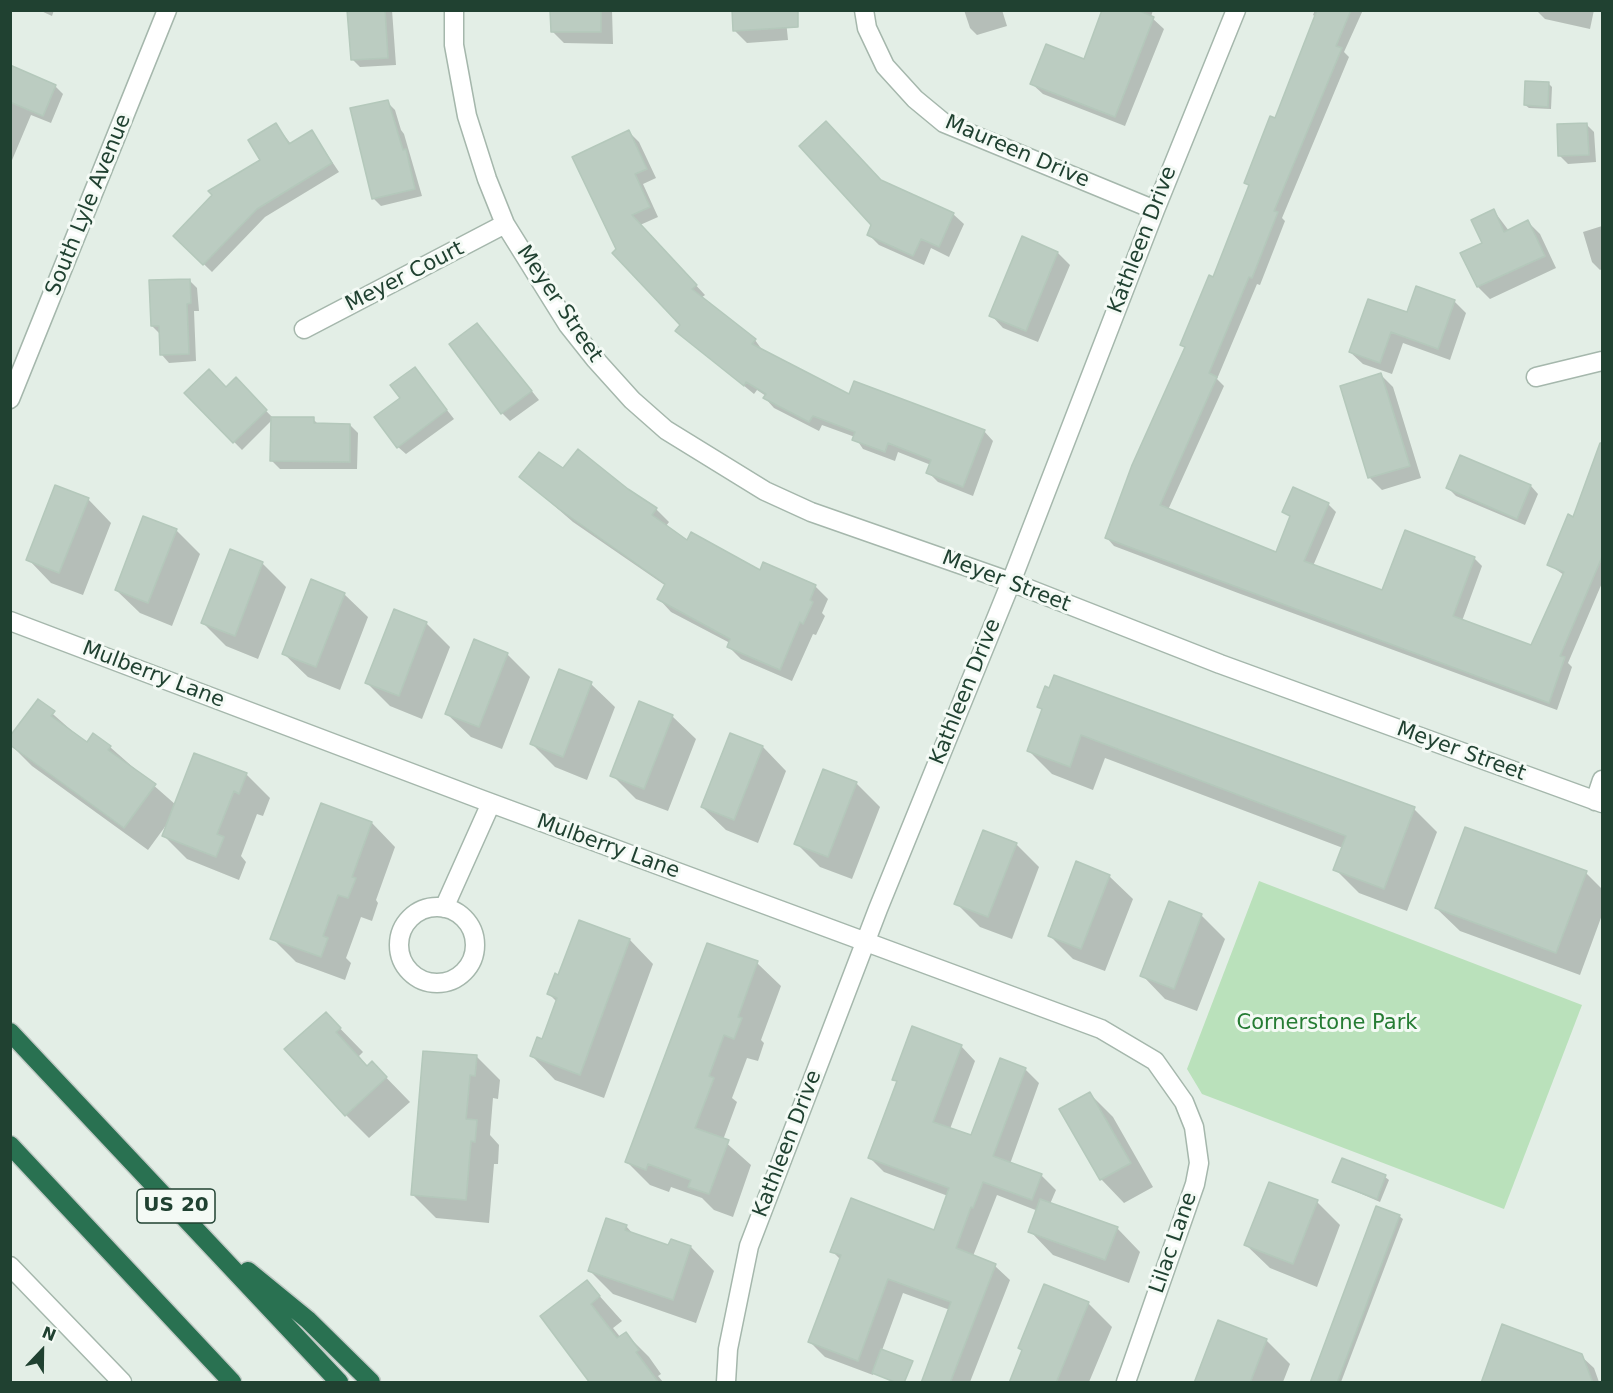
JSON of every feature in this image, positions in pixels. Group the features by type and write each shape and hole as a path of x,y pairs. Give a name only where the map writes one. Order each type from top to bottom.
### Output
{"highway":[{"name":"US 20","path":"10,1032 339,1383"},
{"path":"10,1145 232,1383"},
{"path":"194,1226 308,1320 371,1383"}],"street":[{"name":"South Lyle Avenue","path":"10,399 167,10"},
{"name":"Meyer Street","path":"454,10 454,45 467,116 487,179 505,224 568,325 632,400 666,430 765,491 811,512 1011,582 1210,660 1599,802"},
{"name":"Maureen Drive","path":"864,10 867,28 885,66 915,99 944,123 1155,210"},
{"name":"Kathleen Drive","path":"726,1383 728,1349 749,1246 865,943 1011,582 1155,210 1236,10"},
{"name":"Meyer Court","path":"304,329 505,224"},
{"path":"1536,376 1602,361"},
{"name":"Mulberry Lane","path":"10,621 491,804 1101,1029 1155,1061 1184,1102"},
{"path":"1599,802 1602,780"},
{"path":"444,908 491,804"},
{"path":"444,908 454,911 469,925 475,945 474,955 470,964 455,979 434,982 423,980 406,966 399,946 406,924 413,916 422,910 444,908"},
{"name":"Lilac Lane","path":"1126,1383 1195,1184 1199,1163 1197,1141 1184,1102"},
{"path":"10,1266 122,1383"}],"green space":[{"name":"Cornerstone Park","path":"1259,881 1582,1005 1504,1209 1202,1094 1187,1069"}],"building":[{"path":"347,10 385,10 388,58 351,60"},
{"path":"550,10 601,10 601,32 551,32"},
{"path":"732,10 798,10 798,27 733,31"},
{"path":"1102,10 1137,10 1154,17 1115,117 1030,84 1046,44 1084,59"},
{"path":"1317,10 1351,10 1336,46 1342,48 1274,211 1278,212 1252,278 1249,277 1209,373 1217,377 1160,505 1276,552 1290,516 1282,512 1293,487 1329,503 1304,561 1382,590 1405,530 1475,557 1453,616 1531,645 1564,572 1547,565 1568,514 1573,517 1600,443 1602,443 1602,557 1560,656 1565,657 1549,703 1105,538 1132,465 1185,347 1180,345 1209,275 1213,277 1249,185 1244,183 1270,116 1275,118"},
{"path":"10,65 56,85 43,116 10,102"},
{"path":"1525,81 1549,82 1548,107 1524,105"},
{"path":"388,100 403,150 406,149 415,189 372,199 350,108"},
{"path":"826,121 881,180 954,213 939,247 921,239 913,256 867,235 871,225 799,146"},
{"path":"276,123 289,144 312,130 332,163 257,209 203,265 173,236 212,195 208,191 260,160 248,140"},
{"path":"1587,123 1589,155 1558,156 1557,124"},
{"path":"629,130 647,169 635,174 650,207 632,215 697,285 692,289 756,339 752,344 849,394 854,381 985,430 963,487 926,473 931,460 888,443 885,452 852,440 855,432 813,416 809,422 763,398 766,394 746,382 744,386 675,331 680,325 612,253 616,249 572,157"},
{"path":"1494,209 1504,232 1528,220 1545,256 1477,287 1460,253 1482,243 1471,220"},
{"path":"1022,236 1058,252 1026,331 989,316"},
{"path":"190,279 191,303 187,304 189,354 160,355 159,326 151,326 149,280"},
{"path":"1416,286 1455,300 1438,349 1391,332 1380,363 1349,352 1368,299 1407,312"},
{"path":"477,323 532,391 501,414 449,344"},
{"path":"415,367 447,410 397,448 374,417 400,398 390,385"},
{"path":"209,369 226,387 236,377 267,410 233,443 184,393"},
{"path":"1381,373 1410,466 1368,478 1340,386"},
{"path":"271,417 314,417 314,423 350,424 350,462 270,461"},
{"path":"578,449 628,489 657,508 652,515 687,540 691,532 760,570 763,562 816,585 810,600 813,602 803,624 800,622 780,670 727,647 730,639 657,599 665,584 559,509 519,477 539,452 563,468"},
{"path":"1460,455 1531,485 1517,519 1446,488"},
{"path":"55,485 89,498 59,573 26,560"},
{"path":"143,516 177,529 148,603 115,590"},
{"path":"230,549 263,562 235,636 201,623"},
{"path":"311,579 345,593 316,667 282,654"},
{"path":"394,609 427,622 399,696 365,683"},
{"path":"474,639 508,653 479,727 445,714"},
{"path":"559,669 592,682 563,757 530,744"},
{"path":"1054,675 1415,807 1384,889 1333,870 1346,836 1081,735 1070,767 1027,751 1042,709 1037,707 1045,686 1049,688"},
{"path":"38,699 55,711 51,716 87,742 93,733 111,746 108,750 156,784 124,828 10,745 10,736"},
{"path":"639,701 673,715 644,789 610,776"},
{"path":"730,733 763,746 734,820 701,807"},
{"path":"194,753 247,773 239,794 234,791 217,834 224,837 216,857 162,836"},
{"path":"823,769 857,782 828,857 794,844"},
{"path":"321,803 372,822 352,877 356,878 348,898 338,895 323,936 328,938 321,957 270,939"},
{"path":"1465,827 1587,871 1556,953 1435,908"},
{"path":"983,830 1017,843 988,917 954,904"},
{"path":"1076,861 1110,875 1081,949 1048,936"},
{"path":"1169,901 1202,914 1174,989 1140,976"},
{"path":"579,920 630,939 580,1075 530,1056 537,1037 542,1039 557,998 547,994 555,973 558,975"},
{"path":"707,943 758,961 738,1017 742,1018 734,1039 724,1035 709,1076 714,1078 695,1128 729,1140 709,1194 688,1187 691,1180 648,1164 646,1170 625,1162"},
{"path":"326,1012 341,1028 336,1032 367,1066 372,1061 387,1077 345,1116 284,1049"},
{"path":"912,1026 962,1045 933,1122 971,1135 1000,1058 1026,1068 993,1156 1042,1174 1032,1200 983,1182 973,1208 971,1207 956,1248 996,1264 950,1383 921,1383 951,1302 888,1279 858,1361 808,1342 841,1255 830,1252 851,1198 934,1230 949,1188 868,1158 897,1081 892,1080"},
{"path":"423,1051 477,1055 475,1076 470,1075 466,1119 477,1120 475,1142 471,1141 466,1200 411,1195"},
{"path":"1090,1092 1131,1163 1100,1180 1059,1109"},
{"path":"1342,1158 1386,1175 1377,1199 1332,1182"},
{"path":"1269,1182 1318,1200 1293,1264 1244,1245"},
{"path":"1040,1199 1118,1227 1105,1260 1028,1232"},
{"path":"1376,1206 1400,1215 1337,1383 1310,1383"},
{"path":"606,1218 627,1225 625,1230 668,1245 671,1239 691,1246 673,1300 588,1271"},
{"path":"587,1280 600,1296 591,1304 617,1338 626,1332 639,1350 636,1352 659,1383 590,1383 540,1316"},
{"path":"1044,1284 1089,1302 1056,1383 1009,1383 1022,1350 1018,1348"},
{"path":"1218,1320 1267,1339 1250,1383 1194,1383"},
{"path":"1502,1324 1582,1354 1593,1383 1481,1383"},
{"path":"881,1349 913,1361 904,1383 897,1383 872,1373"}]}
